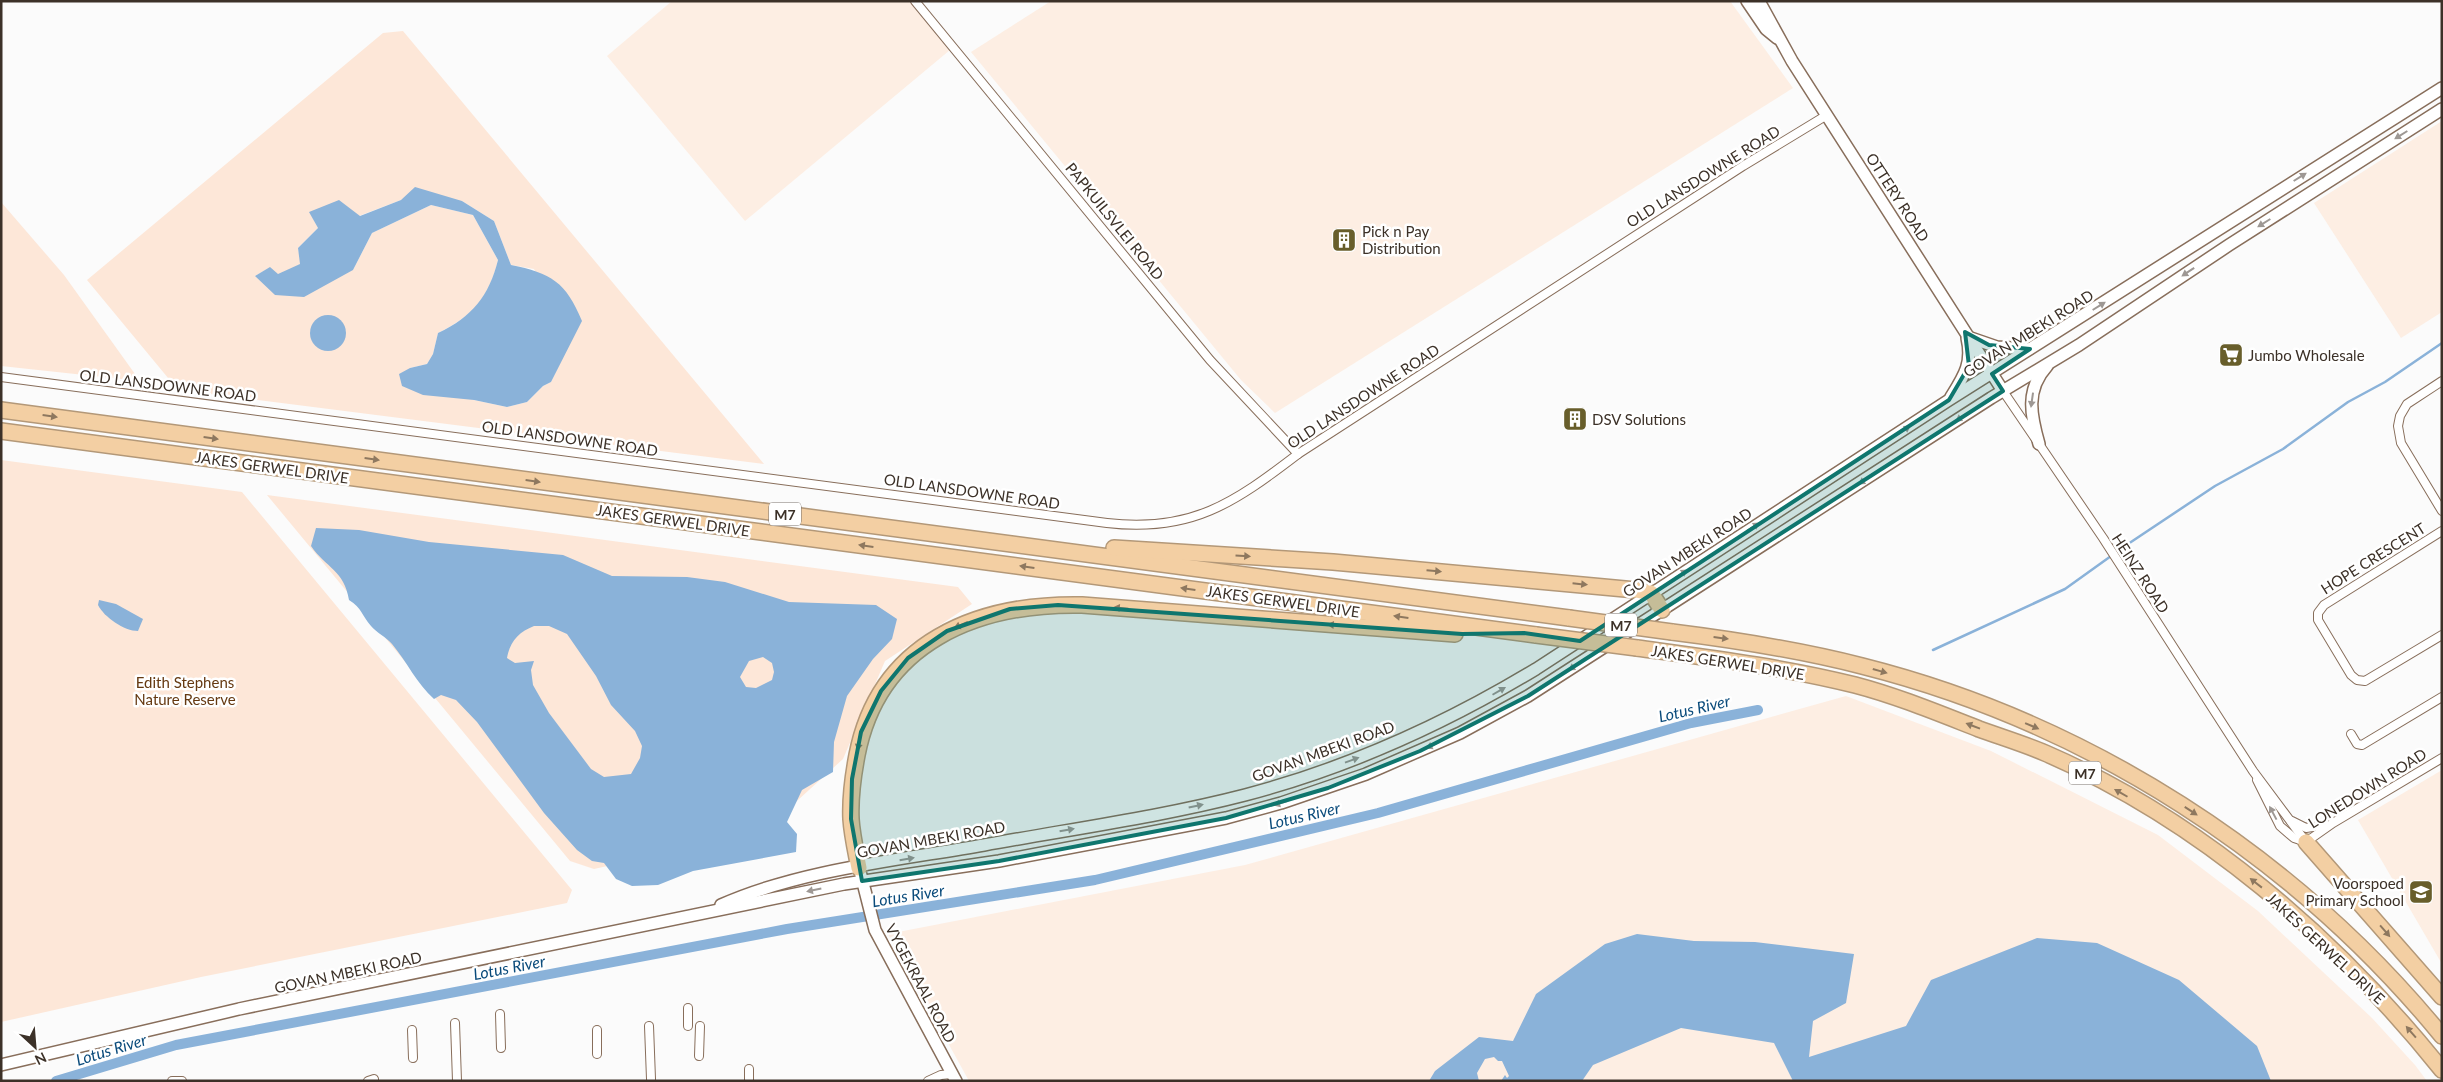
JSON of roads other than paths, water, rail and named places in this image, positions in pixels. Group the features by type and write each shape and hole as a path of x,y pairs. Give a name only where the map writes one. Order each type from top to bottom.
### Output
{"highway":[{"name":"JAKES GERWEL DRIVE","path":"1,410 1672,632 1804,652 1864,666 1931,686 1998,712 2108,762 2168,796 2223,832 2276,872 2358,945 2391,978 2442,1036"},
{"name":"JAKES GERWEL DRIVE","path":"1,431 1637,648 1794,671 1856,686 1921,706 2045,753 2154,811 2210,849 2307,926 2377,994 2442,1070"},
{"path":"985,541 1333,562 1541,580 1650,593 1662,610"},
{"path":"860,874 851,819 852,779 861,732 881,691 908,658 947,631 967,622 995,613 1033,606 1082,605 1462,634 1530,634"},
{"path":"2306,842 2442,997"}],"main road":[{"name":"OTTERY ROAD","path":"1747,1 1766,29 1777,38 2003,391"},
{"name":"OTTERY ROAD","path":"1759,1 1774,25 1777,38"},
{"name":"GOVAN MBEKI ROAD","path":"1,1065 239,1009 701,914 753,891 860,874 1218,802 1322,771 1413,735 1498,692 1949,400 2442,88"},
{"name":"GOVAN MBEKI ROAD","path":"860,874 999,861 1154,833 1244,813 1328,788 1420,751 1505,709 2442,109"},
{"path":"1966,334 1997,347 2030,349"},
{"path":"1949,400 1969,366 1970,359 1966,334"},
{"path":"2039,444 2031,417 2032,397 2037,380 2051,361"},
{"name":"VYGEKRAAL ROAD","path":"860,874 870,915 954,1077"}],"street":[{"name":"PAPKUILSVLEI ROAD","path":"915,1 1216,367 1298,454"},
{"name":"OLD LANSDOWNE ROAD","path":"1,377 1129,526 1178,521 1210,512 1240,497 1298,454 1735,171 1827,115"},
{"path":"2442,381 2407,404 2399,421 2398,433 2401,443 2442,511"},
{"name":"HEINZ ROAD","path":"2003,391 2103,538 2253,771 2306,842"},
{"name":"HOPE CRESCENT","path":"2442,531 2324,605 2318,613 2318,620 2351,675 2359,681 2365,681 2442,635"},
{"path":"2351,734 2357,744 2362,745 2442,697"},
{"name":"LONEDOWN ROAD","path":"2306,842 2332,823 2442,758"},
{"name":"HEINZ ROAD","path":"2253,771 2280,826 2294,838 2306,842"},
{"path":"2288,819 2312,829 2332,823"},
{"path":"688,1008 688,1026"},
{"path":"500,1014 501,1048"},
{"path":"455,1023 457,1081"},
{"path":"649,1026 651,1079"},
{"path":"699,1056 700,1026"},
{"path":"412,1030 413,1058"},
{"path":"596,1030 597,1054"},
{"path":"749,1069 749,1081"},
{"path":"928,1081 941,1075 954,1077"},
{"path":"368,1081 374,1079 374,1081"},
{"path":"172,1081 182,1081"}],"water":[{"path":"415,187 462,201 494,221 511,265 537,272 556,281 570,297 576,308 582,321 551,382 543,386 527,402 507,407 474,400 423,395 402,386 399,374 410,368 427,364 433,354 438,333 450,327 470,312 484,295 490,284 498,260 473,215 431,205 372,233 353,270 304,297 275,295 255,276 270,267 278,274 300,264 298,248 318,228 309,212 339,200 360,216 401,200"},
{"path":"328,315 335,316 341,320 345,326 345,340 341,346 335,350 328,351 321,350 315,346 311,340 310,333 311,326 315,320 321,316"},
{"path":"316,528 359,530 429,542 563,555 612,576 687,577 725,582 789,602 876,605 897,619 892,639 873,659 847,696 834,742 833,772 802,790 787,822 797,834 796,852 693,871 658,885 632,886 616,879 604,863 592,861 577,850 544,813 477,722 456,700 441,695 434,699 428,693 392,644 373,628 359,609 349,600 347,590 339,576 311,546","holes":["534,626 549,626 567,634 596,676 611,705 635,731 642,746 640,758 631,774 604,777 591,769 549,713 533,685 531,670 534,661 515,663 507,658 510,647 516,638","763,657 772,663 774,672 772,680 756,688 746,687 740,677 749,661"]},
{"path":"99,600 116,604 143,619 138,631 127,629 110,618 101,610 98,605"},
{"path":"1637,934 1694,941 1755,942 1854,954 1846,1003 1813,1021 1809,1057 1906,1026 1931,980 2037,938 2097,943 2179,980 2257,1046 2271,1081 1793,1081 1774,1043 1681,1028 1593,1065 1582,1081 1501,1081 1505,1075 1507,1078 1509,1076 1502,1061 1498,1061 1494,1057 1485,1059 1477,1073 1479,1081 1429,1081 1435,1071 1479,1037 1513,1041 1536,994 1605,944"}],"waterway":[{"path":"1933,650 2065,589 2215,486 2283,449 2348,402 2385,382 2442,343"},
{"name":"Lotus River","path":"56,1081 176,1045 787,929 1095,880 1378,813 1691,723 1758,710"}],"place":[{"name":"Pick n Pay Distribution","path":"1344,240"},
{"name":"Jumbo Wholesale","path":"2231,355"},
{"name":"DSV Solutions","path":"1575,419"},
{"name":"Voorspoed Primary School","path":"2421,892"}],"park label":[{"name":"Edith Stephens Nature Reserve","path":"185,690"}]}
